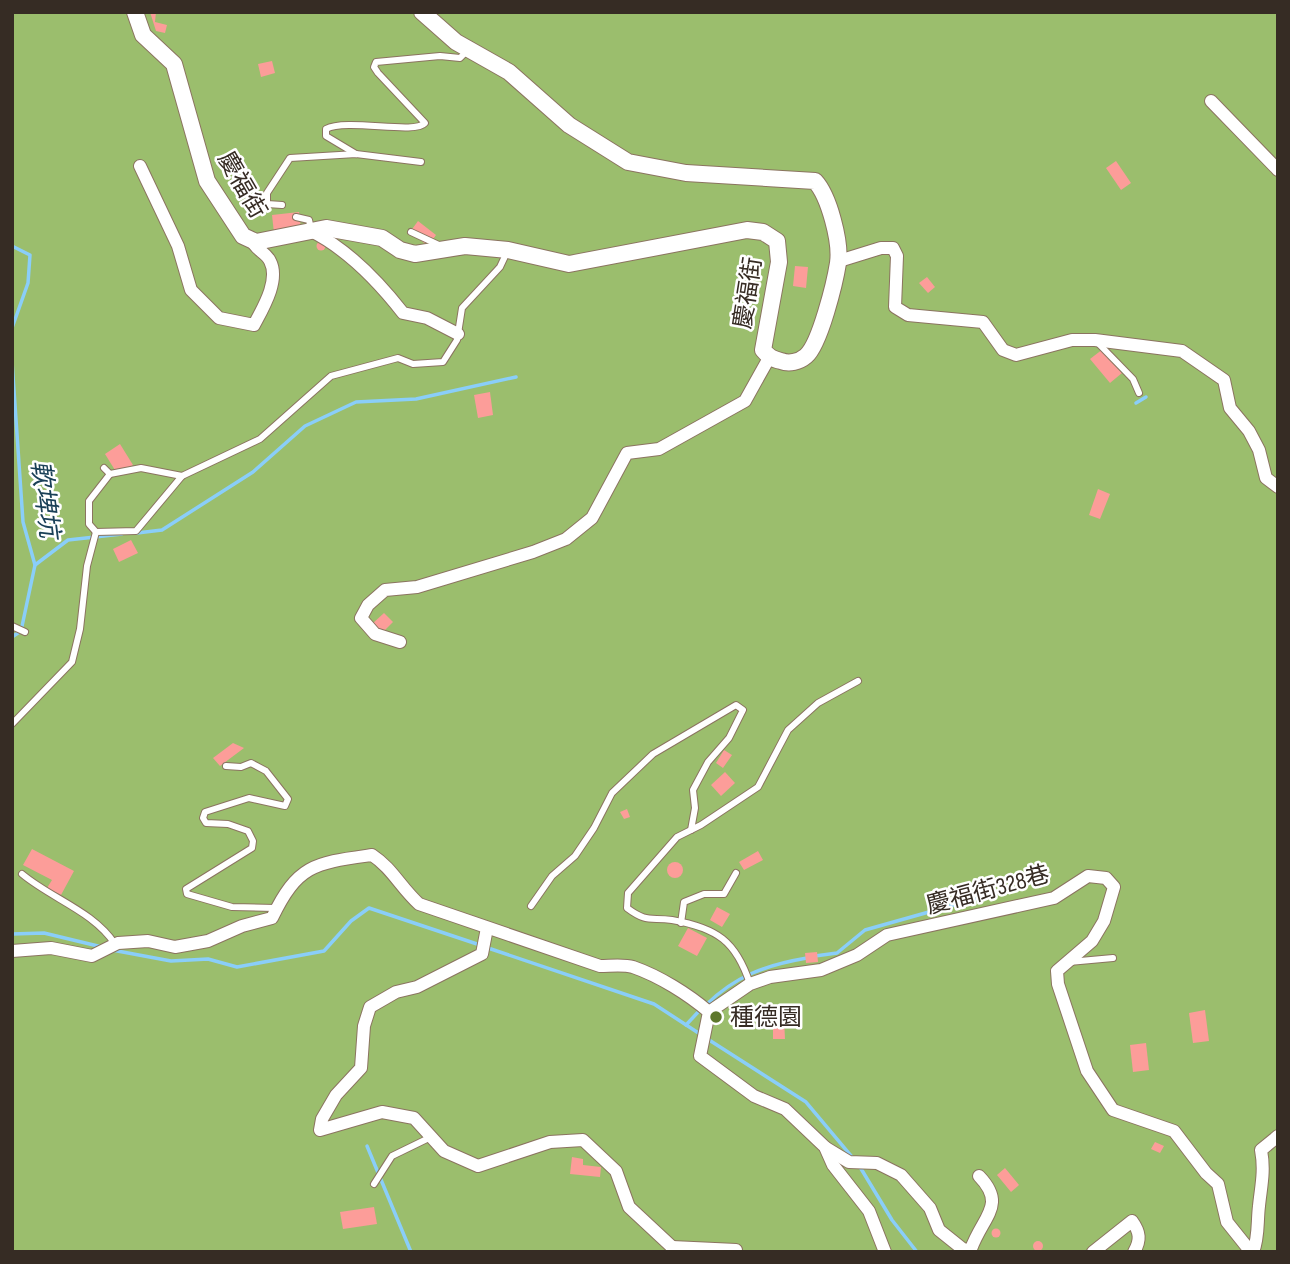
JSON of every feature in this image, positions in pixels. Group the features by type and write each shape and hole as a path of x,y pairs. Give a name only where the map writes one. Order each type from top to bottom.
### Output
{"street":[{"name":"慶福街","path":"135,12 143,35 174,64 207,181 243,236 252,240 271,241 326,228 350,230 382,238 400,250 415,254 465,246 508,250 569,264 747,230 763,232 777,242 779,261 763,350 769,358 788,363 808,355 816,340 839,261 829,204 825,192 814,181 686,173 628,162 569,125 509,72 456,42 422,12"},
{"path":"1212,101 1278,170"},
{"path":"140,166 178,246 191,290 219,318 254,325 265,304 273,277 270,261 252,240"},
{"path":"311,231 333,242 383,289 403,313 427,317 458,334"},
{"path":"839,261 881,248 893,248 897,256 895,307 908,315 983,322 1003,350 1016,355 1072,340 1095,340 1182,351 1224,380 1230,408 1249,430 1259,450 1266,478 1278,487"},
{"path":"400,642 375,634 361,618 368,605 385,590 417,587 511,559 566,539 592,518 627,453 659,449 745,401 769,358"},
{"path":"12,951 51,948 92,956 115,944 148,941 175,947 208,940 242,926 272,918 285,891 314,864 372,855 389,866 404,891 419,904 486,933 600,966 631,966 705,1009 706,1030 700,1045 700,1056 706,1062 754,1096 785,1109 825,1147 849,1162 877,1163 901,1175 930,1208 939,1230 964,1250 971,1249 994,1202 993,1190 979,1176"},
{"name":"慶福街328巷","path":"705,1009 750,983 771,976 821,970 856,955 887,934 1054,898 1088,876 1106,878 1114,887 1104,921 1092,941 1065,962"},
{"path":"486,933 482,954 417,987 396,992 370,1007 364,1026 361,1068 336,1095 322,1119 320,1130 382,1112 414,1118 444,1151 478,1166 550,1142 583,1140 615,1171 629,1207 672,1249 736,1250"},
{"path":"1065,962 1056,971 1058,984 1087,1071 1113,1110 1174,1131 1206,1173 1218,1184 1227,1222 1252,1252 1258,1241 1259,1205 1264,1183 1261,1150 1278,1136"},
{"path":"825,1147 833,1165 869,1211 885,1252"},
{"path":"1093,1252 1132,1221 1139,1230 1140,1243 1134,1252"}],"lane":[{"path":"356,154 326,136 326,129 357,125 418,128 425,123 377,73 374,67 376,62 440,56 460,58 470,49"},
{"path":"282,205 267,204 267,193 290,158 356,154 421,162"},
{"path":"296,217 309,220 311,231"},
{"path":"411,232 447,248"},
{"path":"96,532 136,531 182,477 260,439 331,376 398,358 413,364 443,362 458,334 462,309 500,267 508,250"},
{"path":"1095,340 1133,379 1139,393"},
{"path":"104,468 110,474"},
{"path":"96,532 89,524 89,501 110,474 141,468 182,477"},
{"path":"12,724 72,662 82,619 87,566 96,532"},
{"path":"12,626 25,632"},
{"path":"750,983 741,957 730,943 681,922 643,920 627,908 628,892 677,837 758,787 788,730 818,703 858,681"},
{"path":"531,906 552,876 575,856 612,793 653,754 736,705 743,710 729,738 708,762 693,790 695,808 691,830"},
{"path":"226,766 241,767 251,763 266,771 288,799 285,806 249,798 205,812 203,818 206,823 229,824 248,831 253,841 252,848 216,873 191,883 186,889 187,894 232,907 277,908"},
{"path":"681,922 684,902 704,894 724,894 736,873"},
{"path":"22,874 40,889 104,926 115,944"},
{"path":"1065,962 1113,958"},
{"path":"374,1184 392,1156 431,1137"}],"green space":[{"path":"12,12 1278,12 1278,1252 12,1252"}],"building":[{"path":"150,12 156,12 155,22 167,25 165,33 156,31"},
{"path":"272,61 275,73 261,77 258,64"},
{"path":"1116,161 1131,183 1121,190 1106,168"},
{"path":"299,212 301,229 274,233 272,215"},
{"path":"418,221 436,235 428,246 410,232"},
{"path":"321,241 326,246 321,251 316,246"},
{"path":"795,266 808,267 806,288 793,286"},
{"path":"927,277 935,287 928,293 919,283"},
{"path":"1103,349 1122,373 1110,383 1090,359"},
{"path":"490,392 493,415 478,418 474,395"},
{"path":"120,444 133,465 118,475 105,454"},
{"path":"1098,489 1110,494 1100,519 1089,515"},
{"path":"131,540 138,553 119,562 113,549"},
{"path":"384,613 393,622 381,634 372,624"},
{"path":"233,743 244,748 220,766 213,758"},
{"path":"724,750 732,755 723,768 716,763"},
{"path":"725,772 735,783 721,796 711,785"},
{"path":"627,809 630,817 624,819 620,812"},
{"path":"32,849 74,871 61,895 47,888 52,880 23,865"},
{"path":"758,851 763,860 744,870 739,862"},
{"path":"675,862 681,864 681,876 675,878 669,876 667,870 669,864"},
{"path":"717,907 730,914 722,927 710,920"},
{"path":"688,928 707,938 697,956 678,946"},
{"path":"817,952 818,962 806,963 805,953"},
{"path":"1205,1010 1209,1041 1193,1043 1189,1013"},
{"path":"784,1019 785,1039 773,1039 773,1020"},
{"path":"1146,1043 1149,1070 1133,1072 1130,1045"},
{"path":"1155,1142 1164,1146 1160,1153 1151,1149"},
{"path":"572,1157 583,1159 583,1165 601,1167 600,1177 570,1174"},
{"path":"1005,1168 1019,1185 1011,1192 997,1175"},
{"path":"374,1207 377,1224 343,1229 340,1212"},
{"path":"996,1229 1000,1233 996,1237 992,1233"},
{"path":"1038,1241 1043,1246 1038,1251 1033,1246"}],"waterway":[{"name":"軟埤坑","path":"12,246 30,255 28,283 12,328"},
{"name":"軟埤坑","path":"12,361 23,522 35,565 21,631 12,637"},
{"path":"137,533 162,530 253,472 305,426 356,402 416,399 516,377"},
{"path":"1136,403 1146,397"},
{"path":"35,565 68,540 122,534"},
{"path":"815,956 837,953 865,930 975,899"},
{"path":"112,950 171,961 208,959 237,967 324,951 351,921 369,908 480,945"},
{"path":"12,934 44,933 102,947"},
{"path":"488,948 654,1004 700,1034"},
{"path":"706,1005 728,986 752,973 807,958"},
{"path":"686,1025 700,1010"},
{"path":"706,1038 806,1102 853,1158"},
{"path":"367,1146 411,1252"},
{"path":"860,1167 892,1220 917,1252"}],"place":[{"name":"種德園","path":"716,1017"}]}
